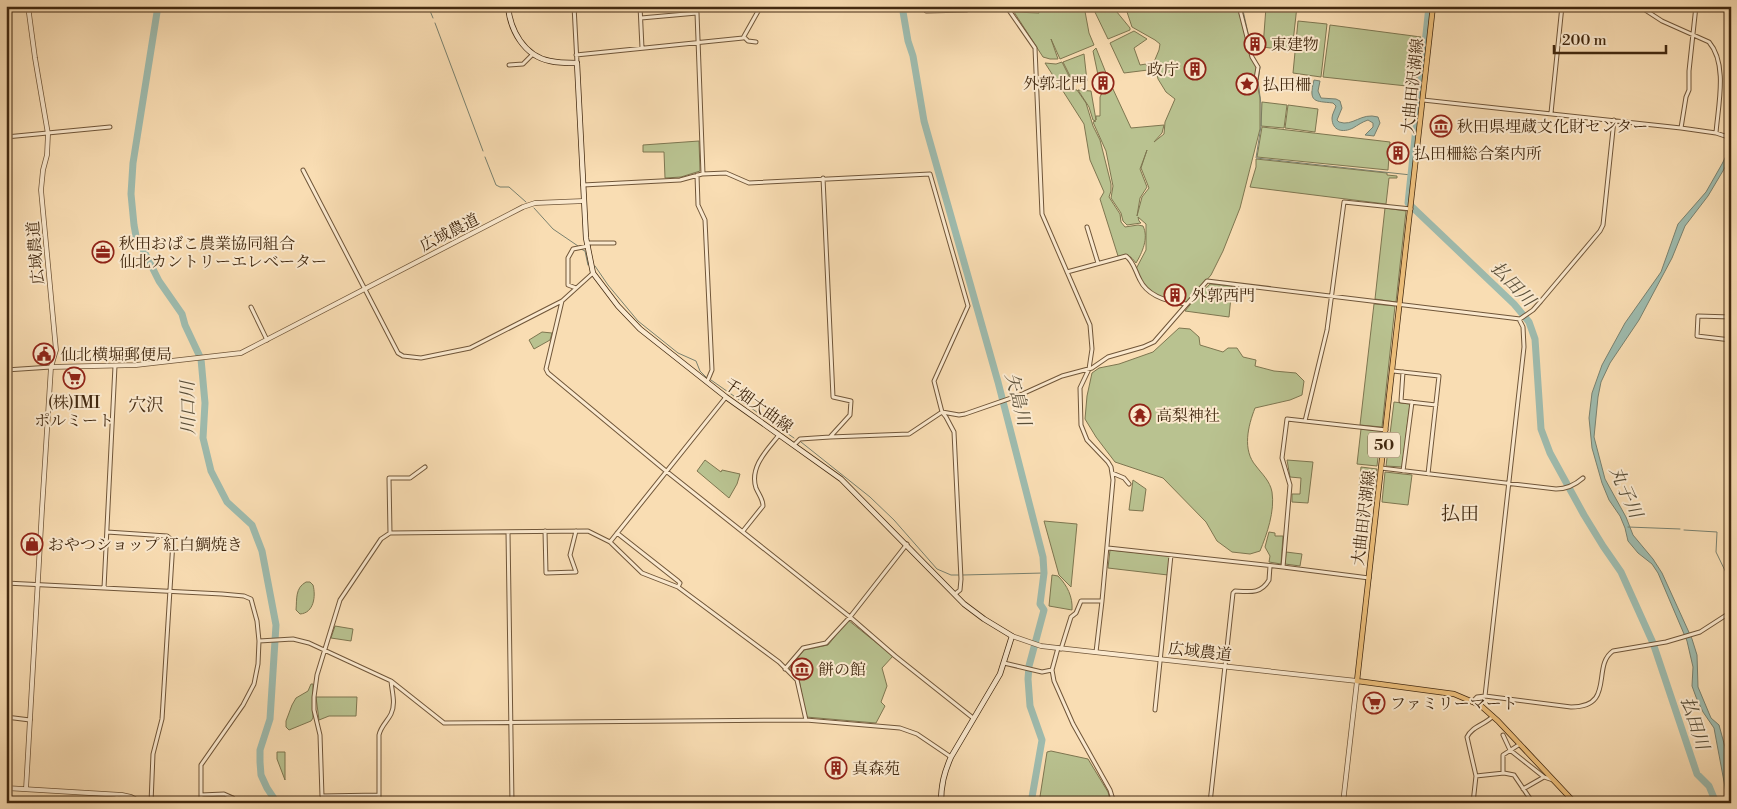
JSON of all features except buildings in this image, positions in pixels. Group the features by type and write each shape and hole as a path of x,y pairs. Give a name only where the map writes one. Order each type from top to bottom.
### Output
{"main road":[{"path":"508,6 511,25 515,35 533,54 549,61 577,63"},
{"name":"大曲田沢湖線","path":"1357,681 1412,208 1433,6"},
{"name":"千畑大曲線","path":"577,63 586,246 593,272 618,306 640,329 726,397 842,479 972,610 1012,636"},
{"path":"941,803 943,778 951,758 1000,674 1012,636"},
{"path":"1357,681 1454,694 1473,701 1493,716 1528,753 1546,776 1554,780 1576,803"}],"street":[{"name":"広域農道","path":"26,789 52,367 56,350 41,190 47,155 48,134 28,6"},
{"path":"574,6 577,63"},
{"path":"640,6 642,48"},
{"path":"744,37 760,6"},
{"path":"926,11 967,10 967,6"},
{"path":"1006,6 1035,48 1042,214 1090,325 1092,349 1089,369 1080,388 1081,425 1087,440 1108,462 1113,480 1108,548 1096,652"},
{"path":"1239,6 1252,57 1258,67 1256,78"},
{"path":"1551,113 1562,6"},
{"path":"1639,6 1662,21 1709,42 1713,47 1719,61 1720,78 1718,134"},
{"path":"1681,128 1689,90 1689,71 1696,6"},
{"path":"641,18 697,13 703,174"},
{"path":"576,55 744,37 756,42"},
{"path":"509,65 523,64 533,54"},
{"path":"1423,100 1681,128 1731,138"},
{"path":"794,445 800,439 909,434 942,412 962,415 995,402 1020,395 1062,376 1092,368 1108,357 1154,342 1207,281 1520,319 1533,310 1541,301 1603,225 1614,120"},
{"path":"6,137 110,128"},
{"path":"303,170 398,353 402,356 421,358 470,348 562,301 593,272"},
{"path":"583,185 680,180 703,174 726,173 749,183 930,174 968,306 935,378 942,412 954,432 961,573 960,590 955,594"},
{"path":"697,175 698,205 705,220 712,370 707,382"},
{"path":"824,178 834,397 851,402 850,415 830,437"},
{"name":"広域農道","path":"115,366 241,353 523,207 535,203 584,201"},
{"path":"1305,421 1327,330 1344,202 1412,208"},
{"path":"1087,227 1098,263"},
{"path":"576,288 568,285 568,258 570,252 576,248 614,243"},
{"path":"1067,272 1126,256 1136,269 1141,282 1151,294 1177,303 1186,304"},
{"path":"562,301 546,370 548,373 666,471 850,617 895,656 973,718"},
{"path":"250,307 267,340"},
{"path":"1731,317 1698,316 1696,336 1731,340"},
{"path":"1485,696 1524,348 1523,327 1520,319"},
{"path":"6,370 115,366 104,588"},
{"path":"1393,371 1439,376 1428,474"},
{"path":"1403,372 1401,401 1436,405"},
{"path":"610,542 726,397"},
{"path":"1403,471 1412,402"},
{"path":"1283,567 1290,485 1282,458 1287,419 1386,430"},
{"path":"743,532 762,509 763,500 756,483 758,463 779,435"},
{"path":"390,533 390,478 410,478 424,467"},
{"path":"1381,468 1563,489 1583,478"},
{"path":"1112,473 1124,478 1129,484"},
{"path":"545,531 546,573 576,572 570,555 576,531"},
{"path":"379,795 322,796 320,735 314,710 314,697 317,675 340,600 381,539 390,533 588,531 610,542 642,573 678,587 779,662 797,680 806,720"},
{"path":"107,532 167,536 173,541 162,719 154,754 151,803"},
{"path":"508,532 512,803"},
{"path":"617,533 678,580 680,583 678,587"},
{"path":"785,669 803,648 826,643 850,617 907,544"},
{"path":"1108,548 1369,578"},
{"path":"1155,710 1171,555"},
{"path":"1210,803 1233,593 1235,591 1258,592 1269,580 1270,566"},
{"path":"6,583 222,594 244,596 251,599 257,620 259,641 258,664 254,684 250,693 201,765 201,803"},
{"path":"1102,601 1083,599 1081,601 1076,614 1071,617 1052,670 1054,681 1070,716 1110,790 1114,803"},
{"path":"1473,701 1477,697 1485,696 1582,707 1596,696 1606,658 1613,651 1666,642 1700,632 1731,612"},
{"name":"広域農道","path":"1012,636 1029,643 1059,649 1357,681"},
{"path":"259,641 287,639 309,643 391,681 444,723 806,720 900,728 917,734 951,758"},
{"path":"1004,663 1042,672 1052,670"},
{"path":"379,803 379,735 394,706 391,681"},
{"path":"1343,803 1357,681"},
{"path":"1473,803 1476,776 1467,737 1471,730 1488,721 1493,716"},
{"path":"6,717 30,720"},
{"path":"1503,735 1510,750 1546,776 1523,789"},
{"path":"1505,741 1513,737"},
{"path":"1504,773 1503,754 1520,744"},
{"path":"1521,759 1528,753"},
{"path":"1476,776 1504,773 1514,775 1534,803"},
{"path":"6,788 117,795 131,797 142,803"},
{"path":"201,795 224,794 233,798 233,803"},
{"path":"117,795 117,803"}],"green space":[{"path":"1038,6 1084,6 1089,33 1094,45 1060,59 1051,39 1058,59 1043,57 1014,12 1039,13"},
{"path":"1092,6 1112,6 1130,30 1108,39"},
{"path":"1125,6 1239,6 1252,57 1258,67 1256,79 1260,98 1260,129 1240,208 1211,275 1186,304 1168,301 1156,296 1141,281 1136,269 1146,250 1146,224 1138,217 1141,223 1127,225 1111,198 1113,186 1106,151 1093,122 1096,121 1093,120 1089,107 1078,90 1091,91 1096,120 1096,116 1100,116 1100,97 1102,93 1112,87 1131,128 1164,125 1162,133 1154,142 1164,134 1165,122 1175,99 1166,92 1158,79 1154,62 1160,44 1132,27","holes":["1147,150 1141,168 1149,188 1142,197 1137,216 1140,198 1147,187 1140,169"]},
{"path":"1262,6 1297,6 1292,51 1263,47 1266,7"},
{"path":"1298,21 1327,24 1321,77 1293,73"},
{"path":"1330,25 1421,37 1416,87 1323,77"},
{"path":"1134,31 1147,39 1134,48 1140,65 1146,64 1148,70 1124,73 1110,43"},
{"path":"1096,48 1108,78 1102,78 1098,75 1093,51"},
{"path":"1084,54 1087,81 1072,80 1063,62"},
{"path":"1062,62 1071,80 1065,80 1065,89 1077,90 1086,103 1093,126 1100,140 1111,184 1109,197 1120,214 1121,222 1125,227 1143,226 1145,231 1145,240 1136,263 1128,256 1118,256 1100,199 1104,192 1090,160 1084,124 1045,63 1056,64"},
{"path":"1262,102 1287,105 1284,128 1261,126"},
{"path":"1288,105 1318,109 1315,132 1285,128"},
{"path":"1262,127 1390,142 1388,170 1257,157"},
{"path":"699,141 700,171 681,177 665,178 664,152 643,152 643,145"},
{"path":"1256,159 1387,173 1387,175 1397,176 1397,178 1389,178 1386,204 1250,187 1256,167"},
{"path":"1385,208 1406,211 1396,302 1375,299"},
{"path":"1210,284 1232,286 1229,317 1185,311"},
{"path":"1374,304 1395,306 1382,427 1360,425"},
{"path":"1179,328 1190,329 1199,337 1200,345 1223,352 1228,348 1237,348 1243,357 1256,360 1255,366 1274,371 1296,373 1304,381 1302,395 1290,400 1255,408 1250,422 1249,453 1270,484 1273,499 1270,522 1260,551 1250,554 1232,552 1217,541 1206,522 1163,478 1115,462 1085,419 1092,373 1099,368 1119,364 1153,352"},
{"path":"542,332 552,333 550,340 534,349 529,340"},
{"path":"1394,402 1410,404 1402,467 1386,466"},
{"path":"1361,429 1381,431 1377,466 1357,464"},
{"path":"705,460 721,472 722,470 740,474 729,498 697,471"},
{"path":"1287,460 1313,462 1308,503 1292,502 1292,494 1300,494 1301,478 1290,477"},
{"path":"1361,467 1377,469 1374,491 1359,489"},
{"path":"1385,472 1412,475 1408,505 1382,502"},
{"path":"1133,480 1146,489 1143,511 1129,510"},
{"path":"1044,521 1077,524 1071,587 1059,575"},
{"path":"1269,532 1275,533 1275,536 1283,536 1281,564 1269,562 1270,556 1265,547"},
{"path":"1110,550 1170,556 1168,575 1108,568"},
{"path":"1286,552 1302,554 1300,566 1285,564"},
{"path":"1052,575 1058,576 1067,587 1072,600 1072,610 1049,606"},
{"path":"310,582 313,585 314,599 308,611 300,614 296,610 297,594 302,584"},
{"path":"848,620 893,656 882,668 887,686 881,702 885,706 876,723 806,717 799,679 789,669 804,650 828,645"},
{"path":"335,626 353,629 351,641 331,638"},
{"path":"311,684 313,684 313,718 311,721 289,730 286,727 286,721 292,705 296,698 308,691"},
{"path":"316,697 357,697 356,716 329,716 319,720"},
{"path":"1051,751 1088,759 1108,792 1111,803 1039,803 1047,752"},
{"path":"277,752 285,752 285,780 277,759"}],"shaded area":[{"path":"1314,80 1320,81 1318,91 1321,98 1340,101 1342,108 1337,120 1339,122 1349,123 1367,116 1378,117 1380,123 1374,136 1365,135 1373,127 1373,123 1368,120 1349,130 1339,130 1336,128 1332,122 1332,115 1336,106 1333,103 1317,101 1313,97 1312,88"},
{"path":"1731,146 1730,159 1708,196 1685,226 1672,258 1639,320 1610,363 1601,382 1594,437 1605,479 1626,517 1633,535 1662,573 1692,639 1697,655 1698,687 1711,718 1719,725 1725,747 1731,777 1731,803 1728,803 1714,728 1703,712 1692,686 1693,667 1687,641 1658,573 1652,564 1638,553 1628,541 1620,516 1609,500 1592,448 1589,418 1592,393 1602,365 1625,323 1661,272 1678,224 1706,192"}],"waterway":[{"name":"川口川","path":"158,6 133,163 131,194 134,225 136,236 159,281 182,314 185,325 201,359 205,403 203,438 211,471 227,502 252,525 262,551 276,625 270,719 260,750 260,762 261,775 277,803"},
{"path":"428,6 433,18"},
{"name":"矢島川","path":"902,6 924,121 998,382 1043,557 1044,573 1040,604 1044,610 1029,666 1028,679 1030,706 1042,740 1031,803"},
{"path":"1242,6 1250,42"},
{"name":"払田川","path":"1429,6 1408,203 1514,304 1529,322 1535,339 1541,429 1550,453 1584,515 1621,572 1653,643"},
{"path":"435,23 483,151"},
{"path":"1254,58 1260,67 1258,81 1261,104 1261,126 1256,158 1411,175"},
{"path":"485,157 496,185 509,187 526,202"},
{"path":"534,208 553,229 578,246"},
{"path":"581,249 585,251 588,265"},
{"path":"595,266 638,321 678,353 696,361 700,371 706,377"},
{"path":"711,380 794,438"},
{"path":"801,442 870,497 894,520 937,569 951,575 959,575"},
{"name":"丸子川","path":"1628,527 1680,529"},
{"path":"1684,530 1717,532 1716,552 1731,583"},
{"path":"963,575 1044,573"},
{"name":"払田川","path":"1654,646 1697,774 1709,786 1718,803"}],"place":[{"name":"東建物","path":"1255,44"},
{"name":"政庁","path":"1195,69"},
{"name":"外郭北門","path":"1103,83"},
{"name":"払田柵","path":"1247,84"},
{"name":"秋田県埋蔵文化財センター","path":"1441,126"},
{"name":"払田柵総合案内所","path":"1398,153"},
{"name":"秋田おばこ農業協同組合 仙北カントリーエレベーター","path":"103,252"},
{"name":"外郭西門","path":"1175,295"},
{"name":"仙北横堀郵便局","path":"44,354"},
{"name":"(株)IMI ポルミート","path":"74,378"},
{"name":"高梨神社","path":"1140,415"},
{"name":"おやつショップ 紅白鯛焼き","path":"32,544"},
{"name":"餅の館","path":"802,669"},
{"name":"ファミリーマート","path":"1374,703"},
{"name":"真森苑","path":"836,768"}],"district":[{"name":"穴沢","path":"146,405"},
{"name":"払田","path":"1460,513"}]}
